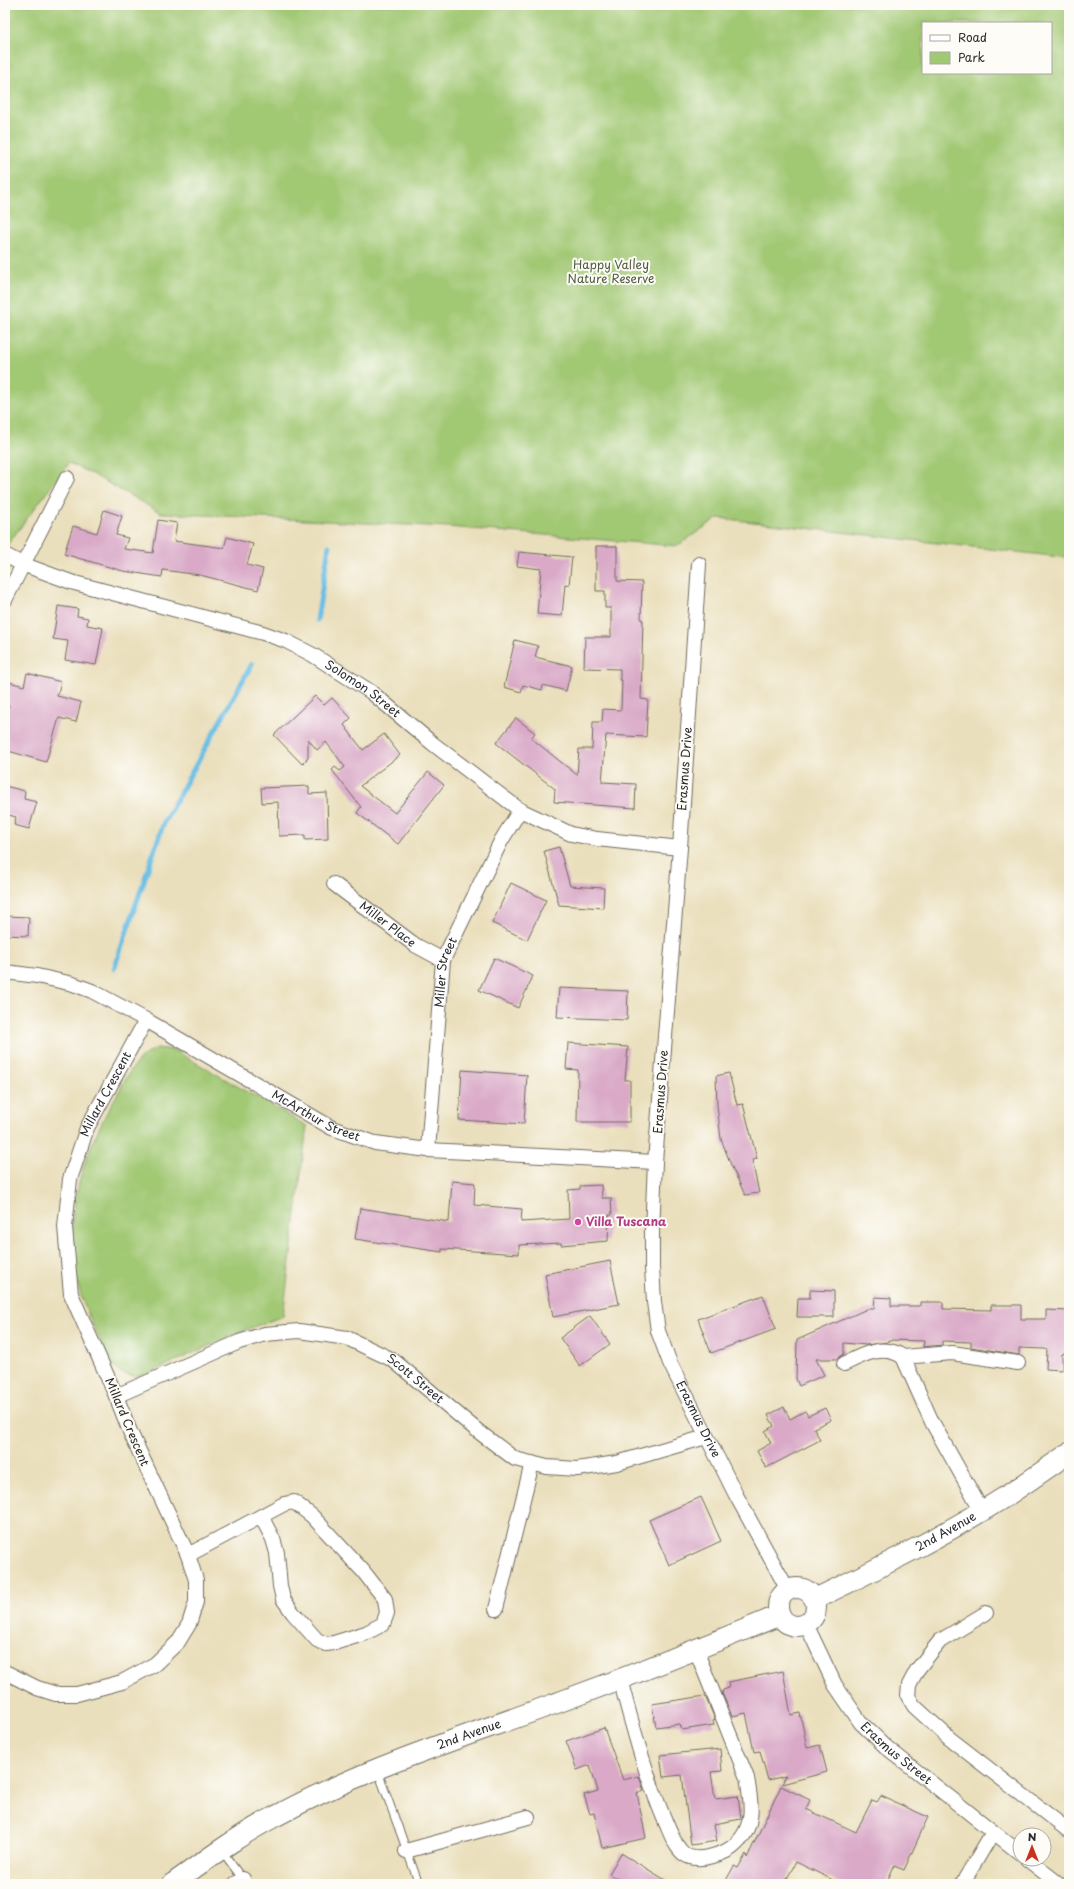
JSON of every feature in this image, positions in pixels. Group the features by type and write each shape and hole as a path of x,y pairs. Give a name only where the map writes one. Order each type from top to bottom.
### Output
{"street":[{"path":"5,600 67,478"},
{"name":"Solomon Street","path":"5,555 22,564 71,582 263,633 286,641 313,655 371,692 432,743 520,810 571,834 597,839 680,848"},
{"name":"Erasmus Drive","path":"699,564 680,848 655,1162 652,1267 658,1331 670,1363 706,1437 788,1590"},
{"name":"Miller Street","path":"428,1150 443,960 501,841 520,810"},
{"name":"Miller Place","path":"334,884 415,945 443,960"},
{"name":"McArthur Street","path":"5,972 37,976 73,984 92,991 146,1020 332,1128 376,1143 428,1150 655,1162"},
{"name":"Millard Crescent","path":"5,1672 37,1688 56,1694 77,1694 122,1682 155,1664 178,1642 189,1624 196,1602 196,1580 188,1555 131,1434 116,1396 70,1294 65,1226 70,1179 87,1128 146,1020"},
{"name":"Scott Street","path":"116,1396 239,1342 265,1334 299,1331 347,1338 393,1360 479,1432 516,1459 547,1467 577,1469 610,1464 706,1437"},
{"path":"844,1364 865,1354 878,1351 895,1352 903,1358 932,1422 982,1510"},
{"path":"903,1358 952,1354 1018,1363"},
{"name":"2nd Avenue","path":"815,1598 882,1566 982,1510 1069,1453"},
{"path":"496,1609 532,1463"},
{"path":"188,1555 261,1516 284,1504 294,1502 312,1516 363,1570 385,1598 387,1613 383,1624 366,1633 334,1643 326,1644 317,1640 293,1613 283,1599 280,1586 277,1553 273,1538 261,1516"},
{"path":"799,1588 805,1589 815,1598 816,1610 811,1621 806,1624 794,1626 789,1624 780,1615 779,1602 781,1596 788,1590 799,1588"},
{"path":"986,1613 940,1641 917,1670 909,1685 908,1696 914,1706 949,1738 1069,1831"},
{"name":"2nd Avenue","path":"172,1884 221,1849 275,1816 345,1782 696,1650 780,1615"},
{"name":"Erasmus Street","path":"806,1624 835,1685 861,1723 886,1747 1012,1848"},
{"path":"620,1679 642,1758 662,1813 677,1847 686,1855 702,1858 723,1854 737,1844 747,1831 751,1818 751,1800 747,1778 696,1650"},
{"path":"406,1851 528,1817"},
{"path":"962,1884 992,1832"},
{"path":"1037,1867 1059,1884"}],"lane":[{"path":"377,1769 419,1884"},
{"path":"221,1849 242,1882"}],"green space":[{"name":"Happy Valley Nature Reserve","path":"5,5 1069,5 1069,558 718,518 677,546 448,527 161,513 94,475 69,463 7,545 5,544"},
{"path":"157,1048 174,1050 307,1126 283,1316 230,1336 148,1374 137,1376 128,1375 115,1368 110,1362 91,1322 77,1280 73,1256 72,1232 78,1185 93,1140 132,1069 142,1057"}],"building":[{"path":"104,510 122,516 116,535 128,538 124,549 153,553 158,520 177,523 174,541 224,548 227,537 253,544 247,565 263,569 258,590 200,575 163,570 162,577 123,571 64,554 73,526 97,533"},
{"path":"596,546 617,546 617,581 642,582 641,620 643,620 641,699 648,700 646,737 606,735 602,782 636,784 635,808 554,802 555,789 496,743 516,718 535,733 531,738 577,775 579,749 592,749 593,722 602,722 603,709 621,710 622,680 620,680 620,669 584,668 585,637 611,637 611,608 605,608 605,591 596,591"},
{"path":"519,552 572,557 569,585 565,584 562,616 537,614 541,569 517,566"},
{"path":"58,606 78,609 77,616 88,618 87,625 103,628 96,665 65,660 68,641 53,639"},
{"path":"515,640 538,646 535,657 572,666 566,691 543,685 542,690 523,685 521,692 504,687"},
{"path":"27,673 61,682 57,696 81,702 76,722 59,718 46,762 5,750 5,717 9,705 5,704 5,697 9,682 24,686"},
{"path":"315,696 324,705 332,698 351,718 344,725 363,750 384,734 400,755 360,786 395,813 428,772 444,785 398,844 357,813 361,807 332,770 335,767 340,771 345,767 326,742 317,750 308,739 308,758 302,764 274,735"},
{"path":"5,786 25,791 24,799 37,802 29,829 14,825 16,817 5,814"},
{"path":"309,786 309,794 327,793 328,839 305,840 305,835 279,836 278,802 262,803 261,788"},
{"path":"559,847 570,886 604,888 603,908 559,905 544,851"},
{"path":"511,883 546,900 527,940 492,923"},
{"path":"5,916 29,917 28,936 5,935"},
{"path":"494,958 533,976 518,1008 479,990"},
{"path":"559,988 628,991 627,1020 557,1017"},
{"path":"568,1043 628,1047 625,1080 630,1080 630,1122 577,1122 578,1070 566,1069"},
{"path":"462,1070 527,1075 524,1124 459,1120"},
{"path":"729,1073 737,1105 743,1104 757,1159 752,1160 759,1193 745,1195 721,1139 717,1105 716,1076"},
{"path":"452,1181 475,1183 474,1205 522,1209 521,1222 569,1219 568,1190 580,1189 580,1186 601,1185 602,1198 611,1198 612,1215 609,1215 608,1241 561,1245 561,1243 519,1245 519,1254 442,1249 442,1252 355,1239 360,1208 449,1222"},
{"path":"610,1261 619,1304 553,1317 545,1274"},
{"path":"810,1290 834,1291 834,1317 797,1317 798,1298 810,1298"},
{"path":"763,1295 776,1329 711,1353 698,1319"},
{"path":"875,1297 891,1298 891,1306 920,1306 920,1302 943,1302 943,1309 991,1310 991,1305 1021,1305 1021,1319 1046,1319 1046,1310 1069,1311 1069,1354 1062,1354 1062,1370 1046,1369 1047,1350 1045,1349 1019,1348 1019,1355 971,1347 971,1342 942,1341 942,1345 923,1347 924,1341 888,1340 888,1342 866,1345 844,1343 844,1354 837,1359 816,1359 824,1375 799,1386 796,1379 797,1340 867,1309 874,1309"},
{"path":"590,1316 610,1344 580,1366 560,1338"},
{"path":"784,1407 790,1419 805,1411 808,1416 825,1408 831,1420 814,1428 820,1440 766,1468 757,1451 771,1443 765,1431 774,1426 768,1415"},
{"path":"701,1497 721,1541 669,1565 649,1520"},
{"path":"783,1671 791,1715 800,1713 807,1748 820,1745 827,1772 782,1784 786,1776 768,1780 760,1751 754,1752 746,1713 732,1716 722,1693 723,1690 729,1688 728,1682"},
{"path":"705,1696 715,1719 713,1720 714,1725 682,1730 680,1724 656,1727 652,1704"},
{"path":"604,1728 623,1780 639,1776 644,1791 637,1793 646,1838 602,1848 594,1813 590,1814 584,1795 598,1791 590,1765 577,1770 566,1741"},
{"path":"720,1749 722,1771 711,1772 715,1799 738,1796 741,1819 714,1824 717,1841 691,1845 682,1775 663,1777 660,1755"},
{"path":"781,1786 810,1800 806,1809 856,1832 872,1800 877,1802 881,1796 928,1817 904,1870 894,1866 886,1884 841,1884 796,1862 784,1884 724,1884 734,1866 738,1868 746,1854 747,1858"},
{"path":"621,1853 672,1884 626,1884 609,1874"}],"waterway":[{"path":"317,620 329,546"},
{"path":"114,969 164,822 252,664"}],"place":[{"name":"Villa Tuscana","path":"578,1222"}]}
